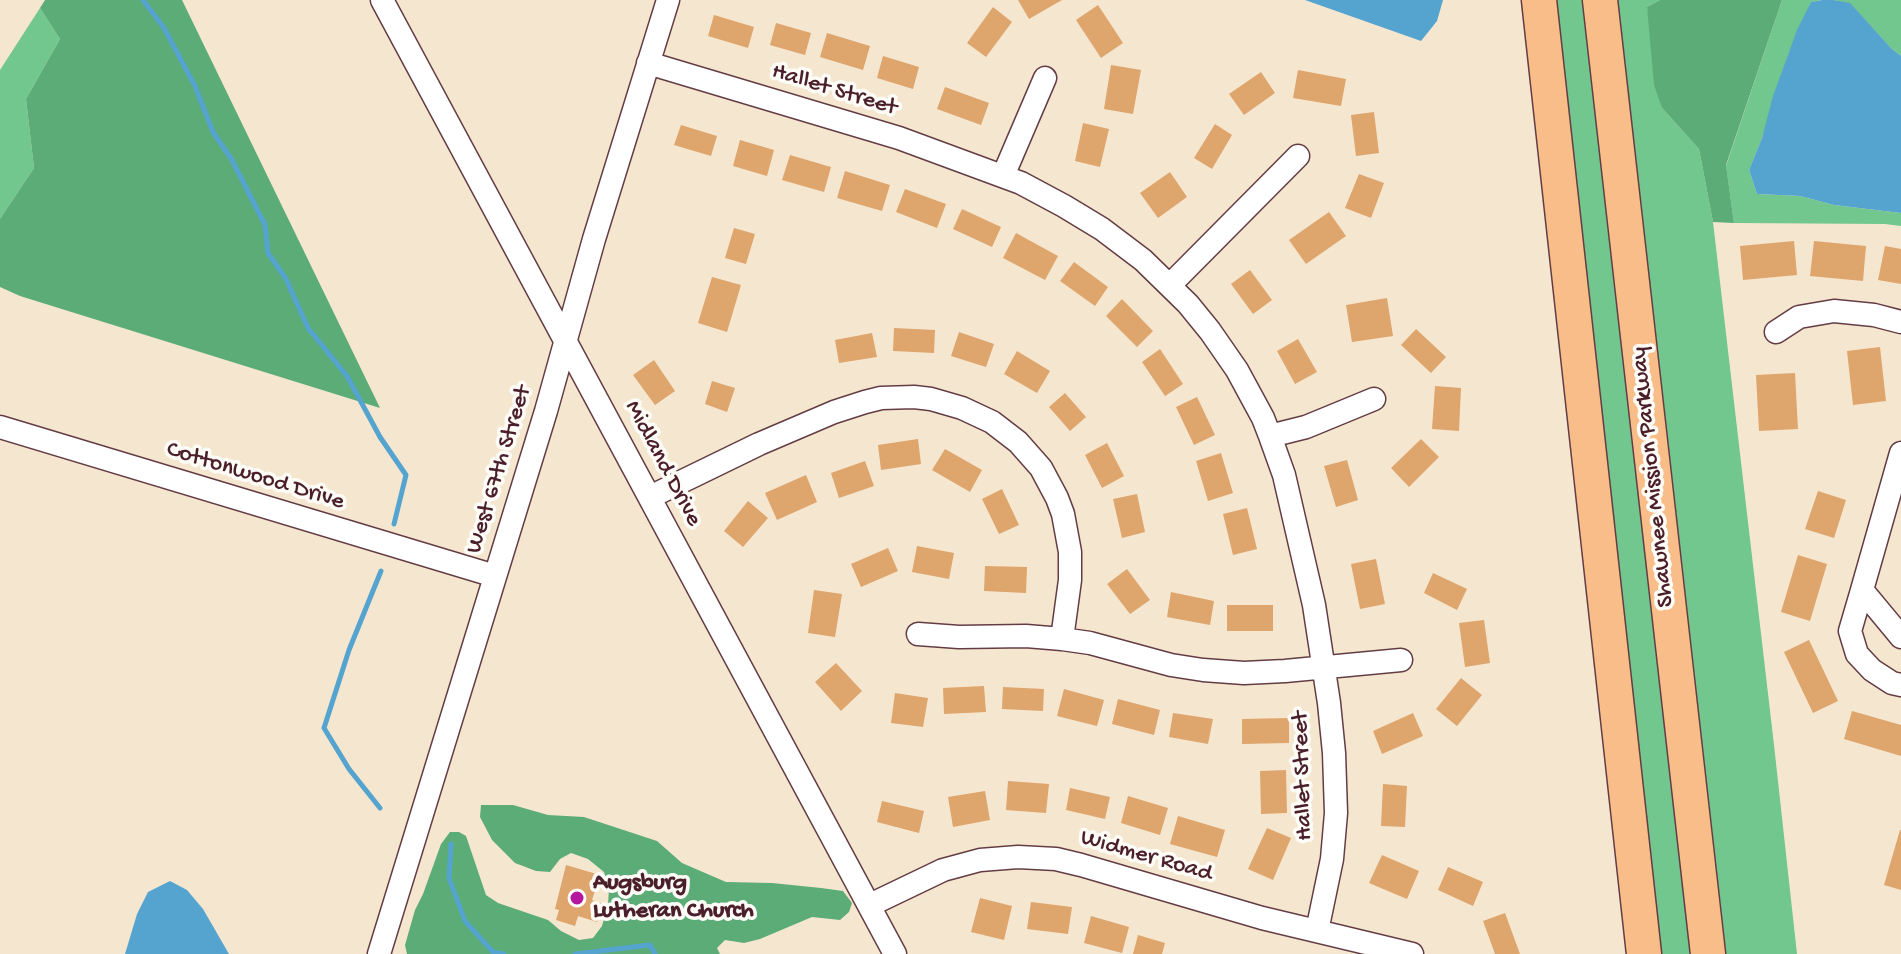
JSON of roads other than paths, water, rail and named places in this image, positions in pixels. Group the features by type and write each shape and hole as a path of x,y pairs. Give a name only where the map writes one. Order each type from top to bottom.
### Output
{"highway":[{"path":"1539,0 1644,954"},
{"name":"Shawnee Mission Parkway","path":"1600,0 1708,954"}],"street":[{"name":"Midland Drive","path":"382,0 895,954"},
{"name":"West 67th Street","path":"379,954 668,0"},
{"name":"Hallet Street","path":"648,63 899,138 1003,176 1102,229 1170,285 1210,331 1237,370 1270,436 1284,475 1314,605 1334,753 1336,813 1332,859 1317,931"},
{"path":"1003,176 1045,78"},
{"path":"1170,285 1298,156"},
{"path":"1776,332 1799,317 1834,311 1874,315 1901,322"},
{"path":"650,497 759,444 865,402 914,397 962,408 992,422 1018,442 1041,468 1057,498 1070,552 1070,580 1062,639"},
{"path":"1270,436 1306,427 1374,399"},
{"name":"Cottonwood Drive","path":"0,427 495,576"},
{"path":"1901,453 1896,486 1850,631 1857,654 1872,670 1901,685"},
{"path":"1862,590 1901,637"},
{"path":"918,634 1062,639 1090,643 1171,665 1244,673 1401,660"},
{"name":"Widmer Road","path":"870,905 943,870 980,860 1018,857 1056,859 1262,918 1412,954"}],"water":[{"path":"1305,0 1443,0 1437,21 1421,41"},
{"path":"1811,2 1850,3 1901,56 1901,213 1834,205 1800,196 1757,194 1749,170 1762,138 1773,96 1797,30"},
{"path":"170,881 187,890 203,909 229,954 125,954 137,914 148,892"}],"waterway":[{"path":"143,0 164,28 195,86 213,132 232,160 265,225 268,253 286,279 308,328 347,376 380,437 406,475 394,524"},
{"path":"380,808 349,769 324,728 349,650 381,571"},
{"path":"451,844 449,878 465,921 493,952 504,954"},
{"path":"575,954 650,945 655,954"}],"place":[{"name":"Augsburg Lutheran Church","path":"577,898"}]}
